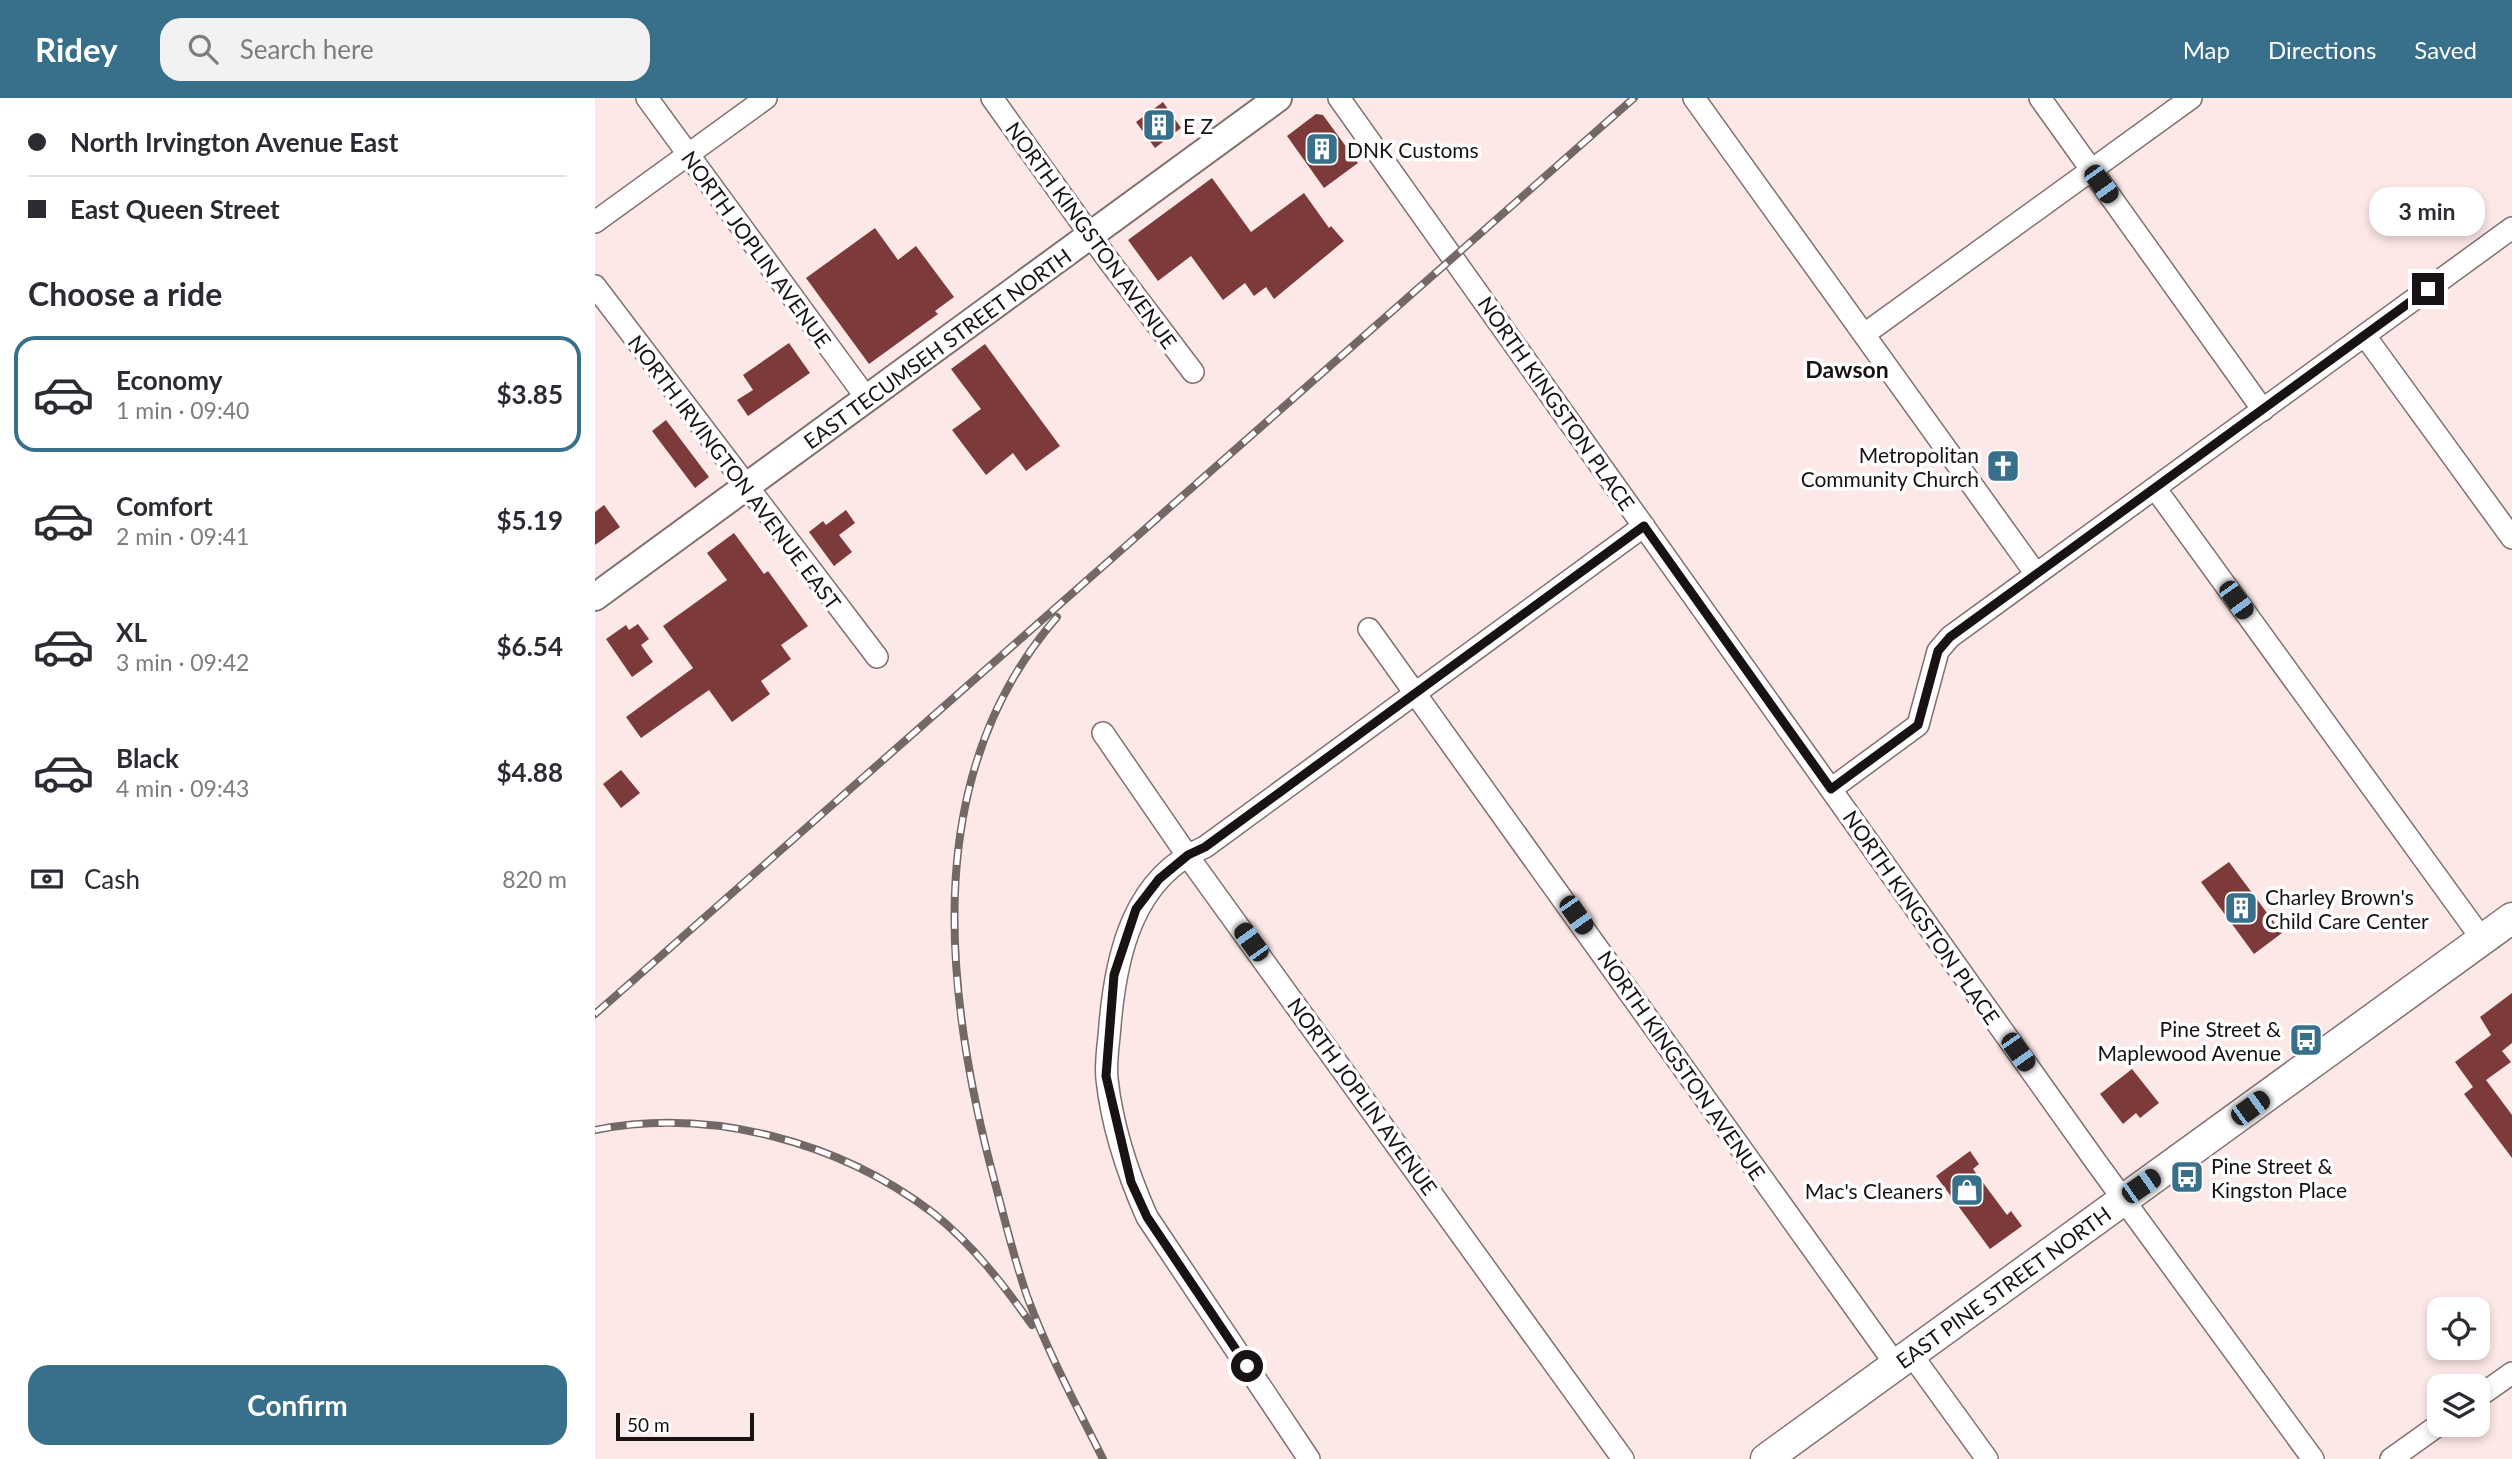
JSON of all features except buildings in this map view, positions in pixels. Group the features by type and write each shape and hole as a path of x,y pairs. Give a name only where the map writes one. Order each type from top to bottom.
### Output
{"main road":[{"name":"EAST PINE STREET NORTH","path":"1766,1459 2512,918"}],"street":[{"name":"NORTH JOPLIN AVENUE","path":"647,98 868,400"},
{"path":"595,222 766,98"},
{"name":"NORTH KINGSTON AVENUE","path":"992,98 1193,372"},
{"name":"EAST TECUMSEH STREET NORTH","path":"595,597 1278,98"},
{"name":"NORTH KINGSTON PLACE","path":"1339,98 2123,1198 2313,1459"},
{"path":"1694,98 1866,333 2036,574"},
{"path":"2040,98 2263,410"},
{"path":"1866,333 2191,98"},
{"path":"1831,789 1918,725 1938,651 1945,641 2512,228"},
{"name":"NORTH IRVINGTON AVENUE EAST","path":"595,286 877,657"},
{"path":"2365,336 2512,538"},
{"path":"2155,488 2482,939"},
{"path":"1309,1459 1147,1217 1131,1182 1106,1076 1114,975 1136,909 1159,879 1188,855 1205,847 1644,526"},
{"name":"NORTH KINGSTON AVENUE","path":"1369,629 1904,1359 1987,1459"},
{"name":"NORTH JOPLIN AVENUE","path":"1103,733 1623,1459"},
{"path":"2490,1389 2512,1373"},
{"path":"2391,1459 2427,1433"}],"railway":[{"path":"595,1014 1634,98"},
{"path":"1057,617 1014,677 983,742 965,809 956,879 955,951 962,1023 974,1094 1017,1263 1044,1338 1103,1459"},
{"path":"595,1130 639,1124 684,1123 728,1127 773,1136 816,1149 857,1167 897,1188 947,1225 986,1265 1032,1325"}],"place":[{"name":"E Z","path":"1159,125"},
{"name":"DNK Customs","path":"1322,149"},
{"name":"Metropolitan Community Church","path":"2003,466"},
{"name":"Charley Brown's Child Care Center","path":"2241,908"},
{"name":"Pine Street & Maplewood Avenue","path":"2306,1040"},
{"name":"Pine Street & Kingston Place","path":"2187,1177"},
{"name":"Mac's Cleaners","path":"1967,1190"}],"district":[{"name":"Dawson","path":"1847,369"}],"route":[{"path":"1247,1366 1147,1217 1131,1182 1106,1076 1114,975 1136,909 1159,879 1188,855 1205,847 1644,526 1831,789 1918,725 1938,651 1945,641 2428,289"}]}
